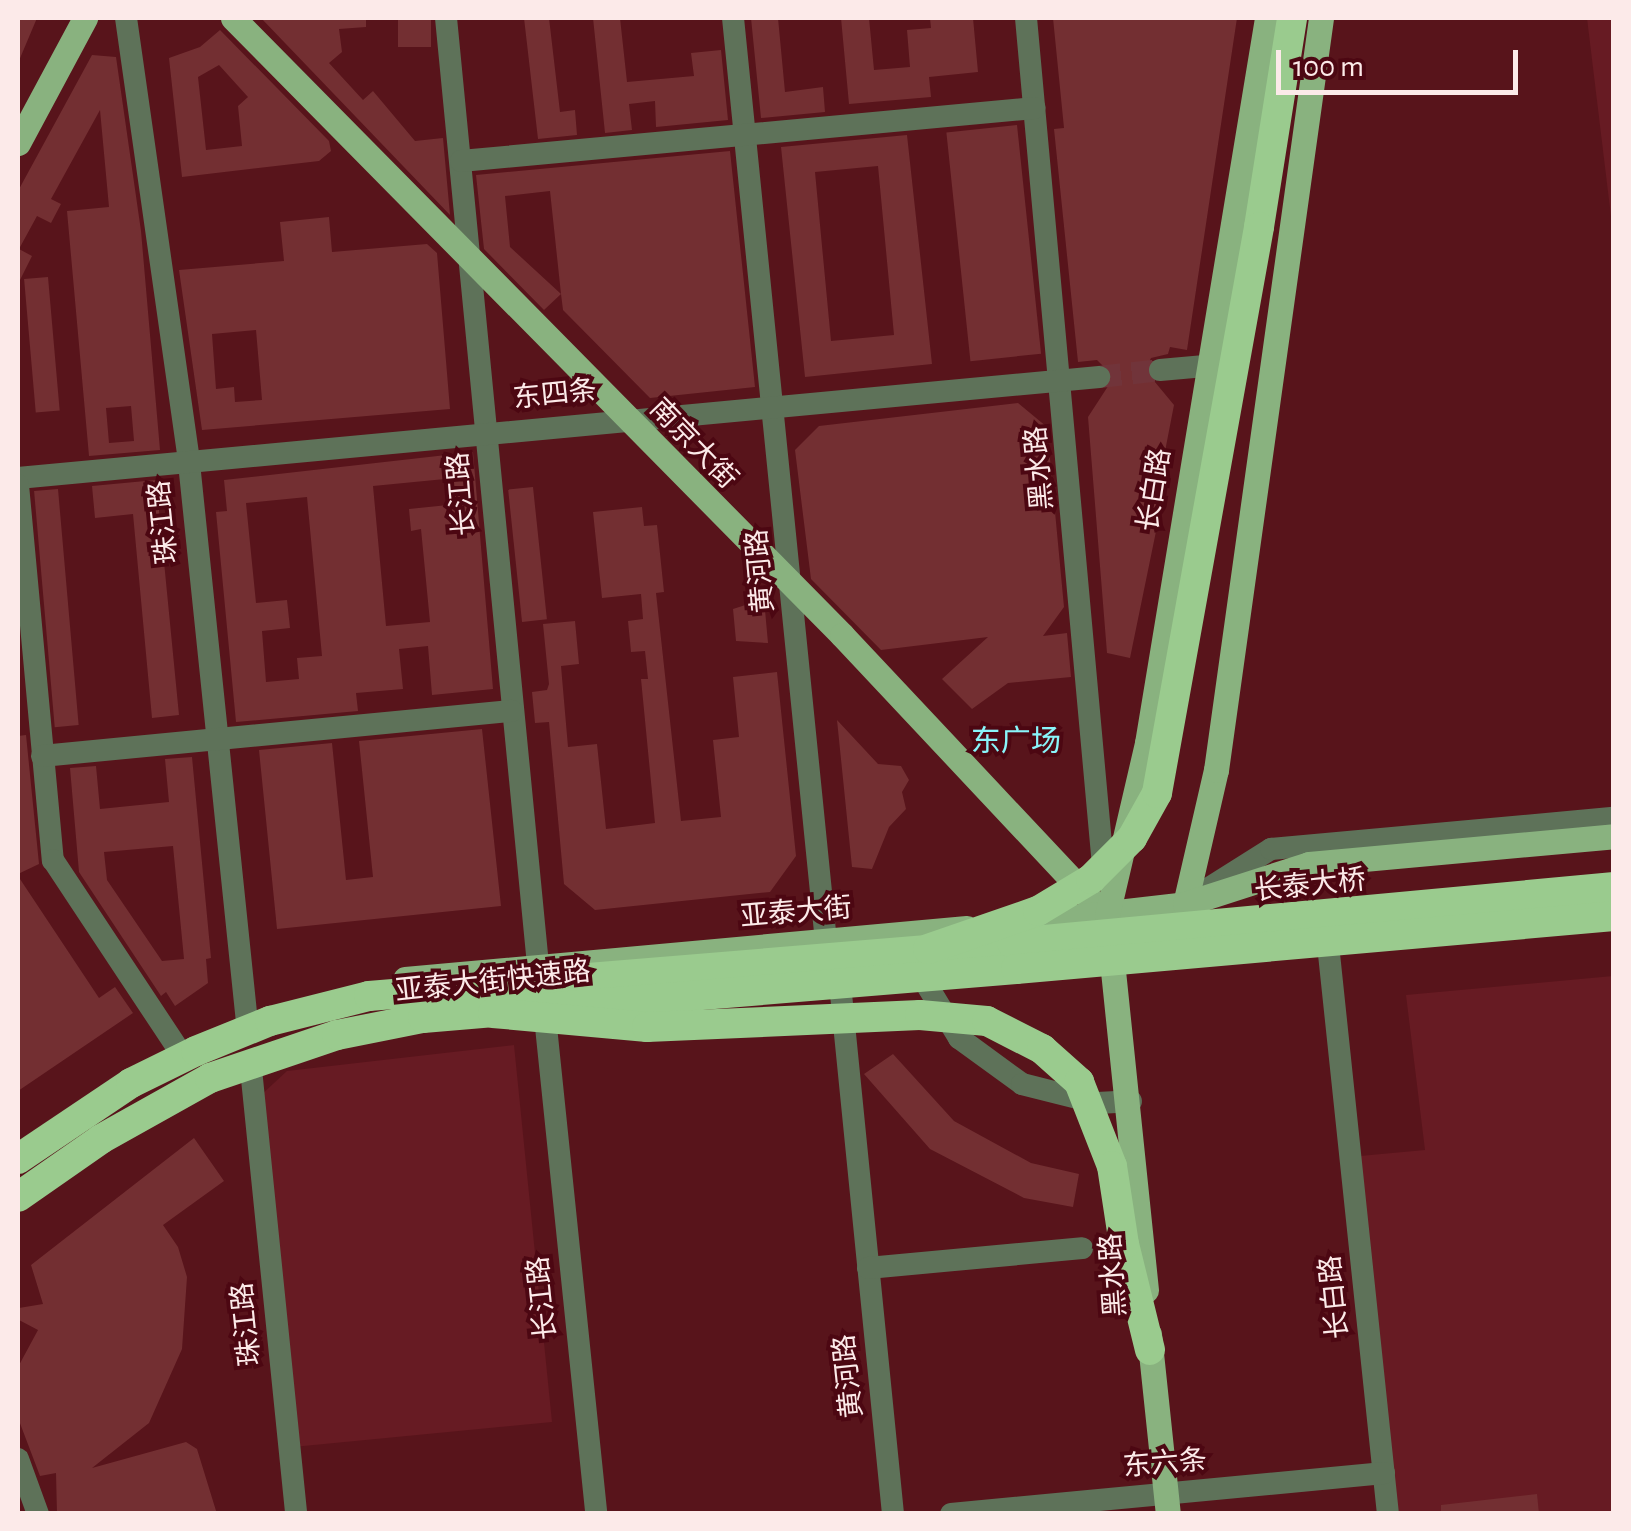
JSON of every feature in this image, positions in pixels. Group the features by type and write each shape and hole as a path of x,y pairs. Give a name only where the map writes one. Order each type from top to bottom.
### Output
{"highway":[{"path":"928,950 1038,911 1091,879 1132,838 1157,794 1259,227 1292,18"},
{"name":"长泰大桥","path":"1014,956 1614,887"},
{"path":"1014,956 1614,916"},
{"name":"亚泰大街快速路","path":"18,1160 147,1075 237,1034 322,1007 420,989 928,950 1014,956"},
{"name":"亚泰大街快速路","path":"18,1197 100,1139 210,1078 336,1034 1014,956"},
{"path":"493,1013 647,1027 920,1015 1000,1026 1042,1049 1079,1082 1112,1166 1124,1244 1150,1350"}],"main road":[{"path":"18,108 68,18"},
{"path":"18,143 86,18"},
{"name":"南京大街","path":"233,18 469,254 793,592 842,635 1107,915"},
{"name":"长白路","path":"1115,972 1107,915 1147,743 1205,366 1267,18"},
{"path":"1184,904 1216,770 1321,18"},
{"name":"亚泰大街","path":"18,1152 178,1049 247,1022 376,982 1107,915 1184,904 1309,864 1614,836"},
{"path":"18,1206 120,1132 251,1069 374,1034 1115,972 1460,919 1614,904"},
{"name":"黑水路","path":"1115,972 1131,1101 1150,1350 1167,1504"}],"street":[{"name":"珠江路","path":"126,18 188,463 247,1022"},
{"name":"长江路","path":"446,18 538,965"},
{"name":"黄河路","path":"732,18 776,404 826,941"},
{"name":"黑水路","path":"1026,18 1062,381 1107,915"},
{"path":"461,162 1036,108"},
{"path":"1160,370 1205,366"},
{"name":"东四条","path":"18,481 627,418 1099,378"},
{"path":"18,481 53,860 178,1049"},
{"path":"42,756 512,711"},
{"path":"1184,904 1271,849 1614,818"},
{"path":"1115,972 1614,926"},
{"name":"长白路","path":"1329,954 1388,1514"},
{"path":"928,987 959,1038 1022,1084 1071,1099 1131,1101"},
{"name":"黄河路","path":"841,994 893,1514"},
{"name":"长江路","path":"545,1017 596,1514"},
{"name":"珠江路","path":"251,1069 296,1514"},
{"path":"868,1268 1082,1248"},
{"path":"18,1459 38,1514"},
{"name":"东六条","path":"951,1514 1167,1504 1384,1472"}],"shaded area":[{"path":"1587,18 1613,18 1613,233"},
{"path":"1613,976 1613,1513 1398,1513 1360,1156 1425,1150 1406,995"},
{"path":"514,1045 552,1422 293,1447 260,1096 287,1071"}],"building":[{"path":"18,18 37,18 18,63"},
{"path":"261,18 366,18 366,27 339,29 342,52 329,63 363,100 373,91 415,141 443,138 450,215"},
{"path":"398,18 431,18 431,47 398,47"},
{"path":"524,18 549,18 560,112 575,110 577,135 538,139"},
{"path":"593,18 620,18 627,82 694,76 691,53 721,50 728,120 656,127 655,101 629,104 632,130 605,133"},
{"path":"751,18 778,18 785,92 823,87 825,112 761,118"},
{"path":"841,18 869,18 874,70 910,67 907,30 931,28 930,18 973,18 978,72 929,77 931,97 849,104"},
{"path":"1053,18 1237,18 1187,350 1170,347 1168,354 1151,358 1145,370 1174,405 1161,472 1168,473 1130,658 1107,653 1088,417 1114,377 1097,360 1078,362 1054,129 1064,128"},
{"path":"220,30 329,141 331,151 319,161 182,177 169,58 200,47","holes":["219,65 248,97 238,106 242,146 206,150 198,77"]},
{"path":"92,55 116,57 141,231 160,450 89,456 67,211 109,207 100,110 51,199 61,204 51,223 37,216 19,249 32,256 18,284 18,191","holes":["131,406 134,441 109,443 106,408"]},
{"path":"1017,125 1041,354 970,361 946,132"},
{"path":"907,135 932,364 805,377 781,147","holes":["878,166 894,335 831,341 815,172"]},
{"path":"730,151 755,387 650,398 563,310 561,294 544,310 484,249 476,175","holes":["550,191 561,294 510,247 505,196"]},
{"path":"329,217 332,252 427,244 437,253 450,409 202,430 179,270 284,261 280,222","holes":["256,330 262,400 235,402 234,387 216,389 212,334"]},
{"path":"48,277 60,410 36,413 24,279"},
{"path":"1018,403 1047,427 1064,607 1043,636 1067,633 1071,677 1008,683 972,709 942,679 988,637 881,650 811,579 795,450 819,426"},
{"path":"473,452 493,689 432,695 428,646 399,649 403,689 356,693 358,711 236,722 216,512 227,511 224,480","holes":["445,479 448,505 409,509 411,531 421,529 430,622 386,626 373,486","307,497 322,656 297,658 299,679 266,682 262,631 290,628 287,600 256,603 246,503"]},
{"path":"156,480 179,715 152,718 133,514 95,518 92,486"},
{"path":"533,487 547,619 522,622 508,490"},
{"path":"58,489 79,725 55,727 34,491"},
{"path":"642,507 644,526 657,525 664,592 656,593 681,821 721,817 713,740 739,737 733,677 777,672 796,856 770,892 595,910 564,884 549,722 535,723 532,692 547,690 549,684 543,624 575,621 579,664 561,666 568,747 597,744 606,829 655,823 641,679 648,679 645,651 631,652 628,621 643,619 641,594 602,598 593,512"},
{"path":"764,599 768,643 736,641 733,609"},
{"path":"837,720 878,764 901,766 909,780 902,792 906,809 889,827 872,869 852,867"},
{"path":"482,729 501,906 277,929 259,750 332,743 346,880 373,877 359,741"},
{"path":"26,735 39,864 18,874 18,736"},
{"path":"192,757 211,958 206,959 208,983 175,1006 166,992 161,996 79,872 70,768 96,766 100,809 169,802 165,759","holes":["173,846 184,959 162,961 107,880 104,852"]},
{"path":"18,876 99,998 115,987 133,1013 18,1091"},
{"path":"893,1054 954,1121 1031,1163 1079,1174 1073,1207 1024,1198 930,1149 864,1074"},
{"path":"194,1138 224,1181 163,1225 178,1247 187,1277 182,1349 149,1423 92,1468 186,1442 197,1449 217,1514 57,1514 56,1473 40,1476 18,1418 18,1367 38,1330 19,1320 19,1308 43,1304 31,1265"},
{"path":"1537,1494 1539,1514 1441,1514 1441,1505"}],"tunnel":[{"path":"1099,377 1160,370"}],"district":[{"name":"东广场","path":"1016,742"}]}
